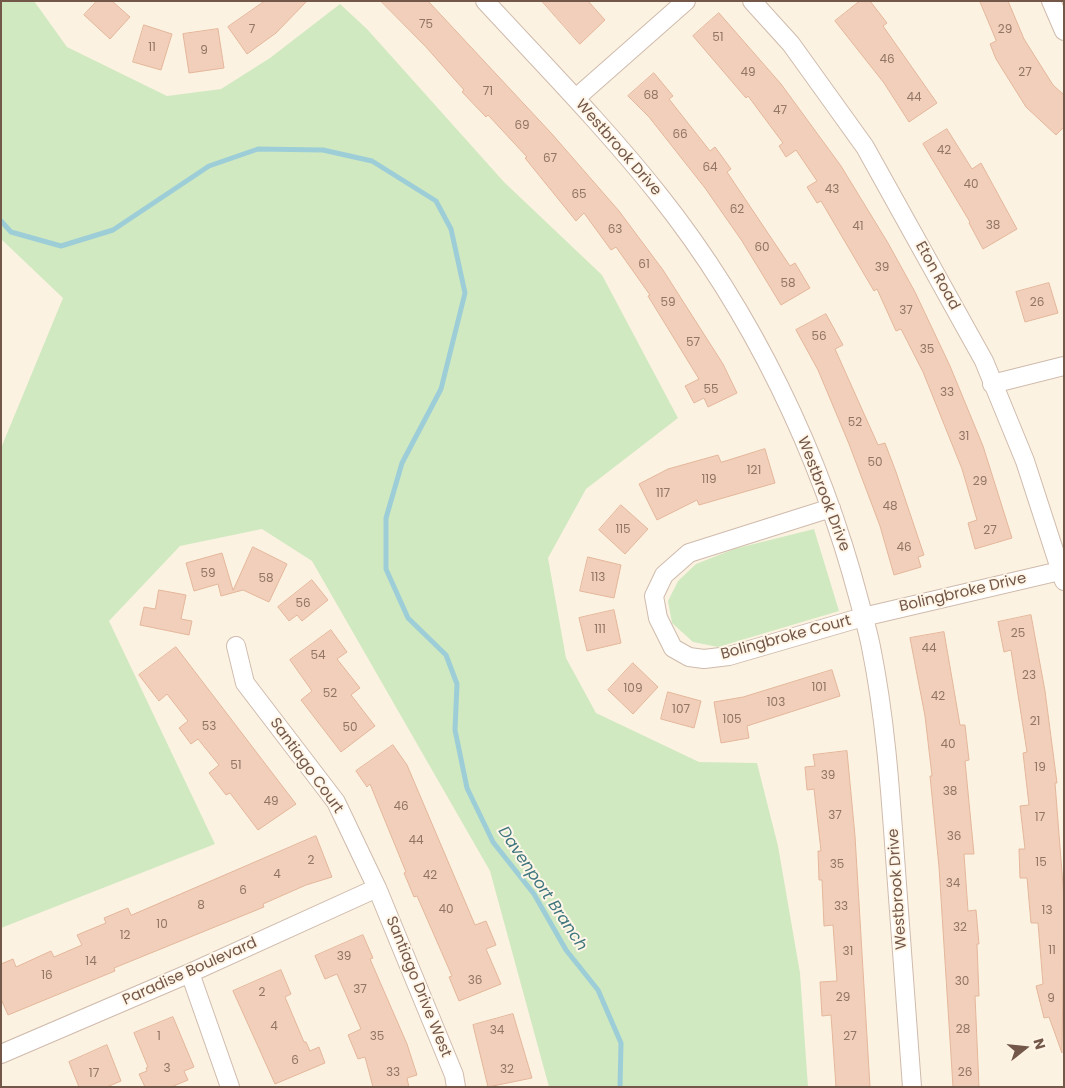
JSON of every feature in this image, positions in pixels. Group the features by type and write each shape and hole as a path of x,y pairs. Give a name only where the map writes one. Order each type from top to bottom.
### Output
{"street":[{"name":"Westbrook Drive","path":"485,1 576,98 656,191 703,256 752,335 788,405 831,508 871,644 886,738 912,1087"},
{"path":"576,98 686,1"},
{"name":"Eton Road","path":"752,1 791,44 865,147 984,362 1026,461 1063,574"},
{"path":"1051,1 1064,31"},
{"path":"992,384 1064,366"},
{"name":"Bolingbroke Court","path":"831,508 690,553 664,575 654,596 658,618 673,648 688,657 704,659 760,648 863,617"},
{"name":"Bolingbroke Drive","path":"863,617 1063,574"},
{"name":"Santiago Court","path":"236,646 245,683 336,802 377,888"},
{"name":"Paradise Boulevard","path":"1,1054 190,973 377,888"},
{"name":"Santiago Drive West","path":"377,888 427,1006 454,1076 456,1087"},
{"path":"190,973 230,1087"}],"green space":[{"path":"1,1 34,1 67,47 167,96 221,89 270,58 340,4 367,29 504,182 602,275 678,418 586,489 548,558 566,658 596,713 699,762 757,763 778,846 800,973 808,1087 549,1087 490,871 312,561 262,529 180,546 109,621 215,844 1,928 1,448 63,298 1,239"},
{"path":"814,529 839,611 718,647 693,642 672,623 668,601 678,581 696,564 734,549"}],"building":[{"path":"97,1 112,1 130,17 110,39 84,15"},
{"path":"265,1 307,1 276,33 247,54 228,27"},
{"path":"381,1 428,1 552,134 619,211 663,270 723,364 737,393 708,407 704,398 694,403 685,386 699,379 648,296 650,295 616,247 611,250 584,213 576,221 525,158 527,157 488,115 486,117 462,92 464,90 426,47"},
{"path":"542,1 588,1 605,20 580,44"},
{"path":"860,1 870,1 887,23 883,26 937,103 909,122 884,83 835,21"},
{"path":"980,1 1008,1 1024,39 1053,85 1064,95 1064,127 1056,135 1026,107 996,59 990,44 996,41"},
{"path":"719,13 781,84 841,166 888,243 915,292 950,366 983,446 1012,538 975,549 968,523 977,520 962,469 923,372 901,329 896,331 877,289 874,291 821,201 817,203 807,187 817,181 796,150 786,157 779,146 783,143 748,96 746,98 693,36"},
{"path":"144,25 172,34 161,70 133,62"},
{"path":"218,29 224,68 189,73 183,34"},
{"path":"654,73 673,96 669,99 710,151 715,147 731,169 727,172 790,266 795,263 810,288 781,305 742,241 705,188 649,117 628,96"},
{"path":"947,129 972,169 981,163 1017,229 983,249 970,222 923,144"},
{"path":"1049,283 1058,313 1025,322 1016,292"},
{"path":"826,314 843,345 835,349 878,445 885,443 896,472 924,555 918,557 921,567 894,575 880,526 849,444 818,370 796,330"},
{"path":"765,449 775,483 699,505 697,500 657,520 639,484 668,469 718,455 721,462"},
{"path":"621,505 648,529 625,554 599,530"},
{"path":"253,547 287,564 269,602 243,590 221,596 218,584 194,591 186,563 222,553 233,590"},
{"path":"588,557 621,565 614,598 580,591"},
{"path":"312,580 328,600 302,621 297,615 289,621 278,607"},
{"path":"159,590 186,595 181,619 192,621 189,635 140,625 144,607 155,609"},
{"path":"614,610 621,643 587,651 579,618"},
{"path":"1031,615 1045,691 1057,783 1055,783 1064,898 1062,1053 1049,1017 1044,1018 1036,986 1043,984 1038,923 1031,923 1027,878 1020,878 1019,849 1025,849 1020,806 1029,805 1023,753 1027,752 1011,650 1004,652 998,622"},
{"path":"331,630 347,652 337,659 360,688 351,695 375,726 341,752 301,700 312,691 290,660"},
{"path":"944,632 960,725 965,725 969,760 965,761 974,854 964,854 968,911 976,910 979,944 977,944 979,996 975,996 979,1087 953,1087 939,867 930,776 932,776 925,716 910,638"},
{"path":"176,647 296,804 258,830 230,793 226,795 209,773 219,765 198,739 191,744 179,728 188,721 167,694 159,701 139,675"},
{"path":"633,663 658,687 633,714 608,690"},
{"path":"832,670 840,696 747,726 749,738 721,743 714,702 743,697"},
{"path":"668,692 701,701 694,728 661,719"},
{"path":"393,745 407,765 475,925 486,921 496,945 486,949 501,984 459,1001 449,977 452,976 417,896 414,897 404,873 406,872 370,784 367,787 356,771"},
{"path":"847,751 855,836 870,1087 836,1087 831,1015 822,1016 820,982 837,981 833,925 824,926 822,880 819,880 818,851 821,851 814,789 807,790 805,767 815,766 813,755"},
{"path":"316,836 332,877 306,885 263,904 264,907 114,968 115,971 8,1015 1,999 1,964 13,959 16,967 51,951 54,957 82,945 77,935 106,923 104,918 128,908 131,915"},
{"path":"363,935 373,958 370,959 407,1044 417,1075 407,1078 409,1087 373,1087 365,1057 358,1059 348,1035 361,1029 337,974 325,979 315,956"},
{"path":"281,970 291,994 285,997 304,1042 306,1042 310,1051 319,1047 325,1063 275,1084 233,991"},
{"path":"513,1014 532,1078 488,1087 473,1025"},
{"path":"173,1017 194,1067 184,1071 188,1080 171,1087 145,1087 139,1074 147,1071 146,1068 148,1067 134,1033"},
{"path":"107,1045 121,1081 107,1087 79,1087 69,1062"}],"waterway":[{"name":"Davenport Branch","path":"1,221 11,232 61,246 113,230 209,166 258,149 323,150 372,161 436,201 451,229 465,293 441,389 402,463 386,518 386,569 408,618 446,655 457,684 455,730 467,788 493,842 534,894 566,950 598,990 621,1043 620,1087"}]}
